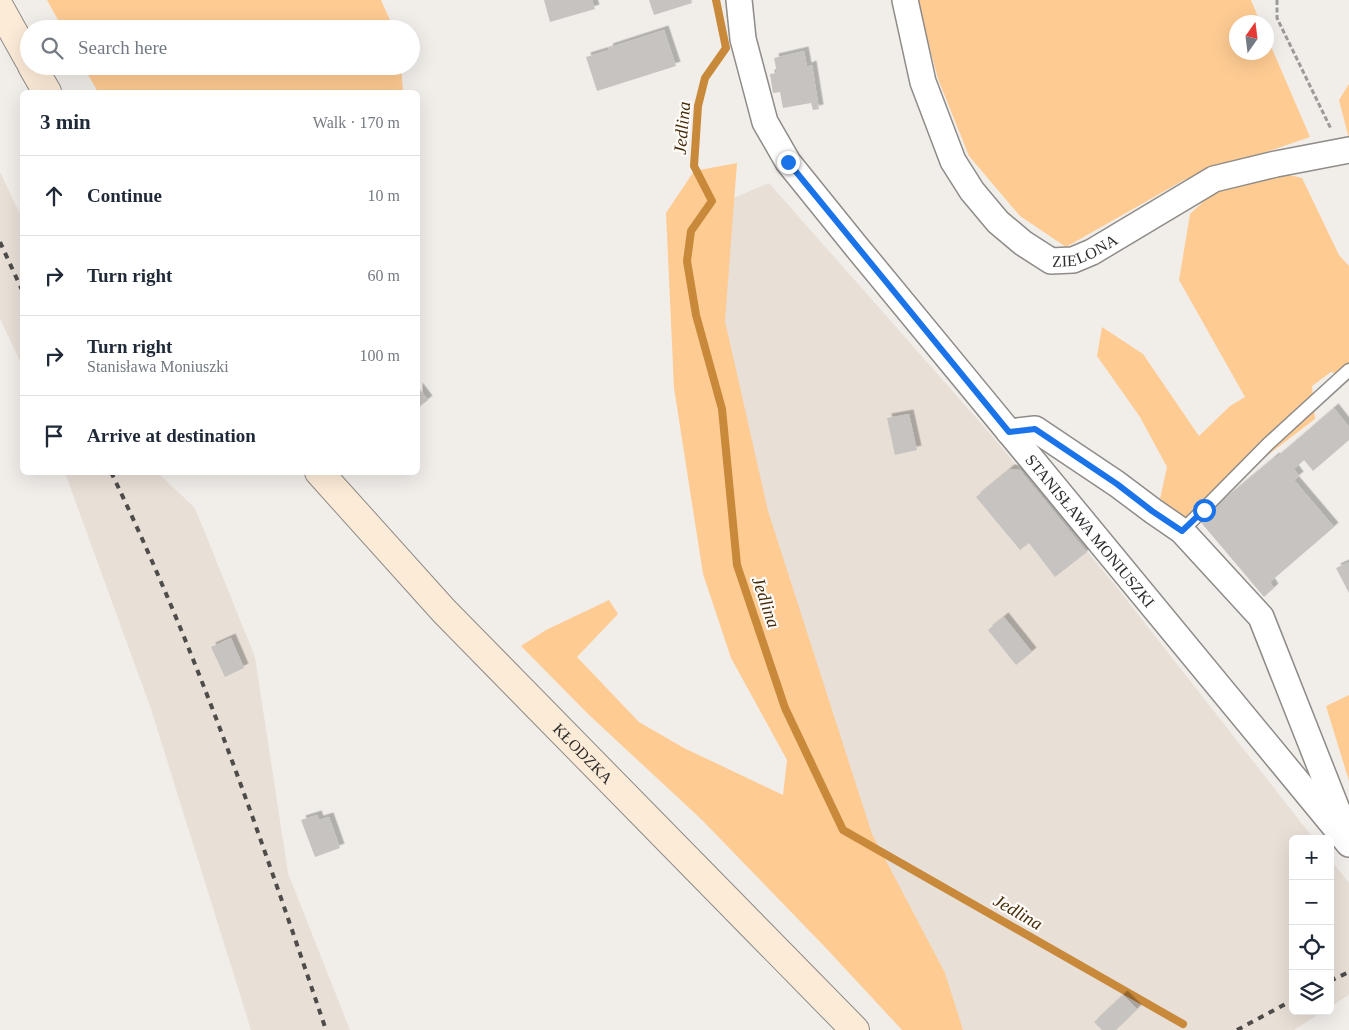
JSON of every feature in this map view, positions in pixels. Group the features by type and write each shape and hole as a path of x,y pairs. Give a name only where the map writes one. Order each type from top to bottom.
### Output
{"main road":[{"path":"0,8 20,44"},
{"path":"37,75 46,90"},
{"name":"KŁODZKA","path":"322,475 444,611 854,1030"}],"street":[{"name":"STANISŁAWA MONIUSZKI","path":"739,0 742,39 765,122 788,162 1349,844"},
{"name":"ZIELONA","path":"905,0 923,82 953,161 972,191 998,222 1023,243 1051,260 1072,260 1092,252 1214,179 1276,164 1347,156"},
{"path":"1009,432 1035,429 1117,484 1182,531 1261,617 1349,838"}],"lane":[{"path":"1182,531 1270,443 1349,370"}],"path":[{"path":"1277,0 1277,18 1347,156"}],"shaded area":[{"path":"47,0 381,0 390,20 58,20"},
{"path":"917,0 1251,0 1257,15 1229,15 1229,60 1274,60 1274,53 1310,137 1184,180 1066,247 1020,216 969,156 938,79"},
{"path":"88,75 402,75 403,90 97,90"},
{"path":"1349,84 1349,139 1339,100"},
{"path":"737,163 725,321 768,511 872,834 945,973 963,1030 902,1030 701,819 588,714 521,646 546,630 609,600 618,614 577,657 639,722 684,748 783,795 787,760 731,658 703,574 674,388 666,213 694,171"},
{"path":"1264,169 1302,178 1339,255 1349,266 1349,377 1331,372 1312,386 1315,419 1184,519 1160,499 1167,467 1140,417 1097,356 1102,327 1143,354 1199,436 1230,406 1245,397 1179,280 1190,214 1222,184"},
{"path":"0,172 20,214 20,361 0,319"},
{"path":"769,183 994,438 1119,590 1311,835 1289,835 1289,1015 1318,1015 1294,1030 949,1030 774,598 709,242 724,202"},
{"path":"66,475 160,475 195,508 255,657 288,873 350,1030 251,1030 151,709"},
{"path":"1349,695 1349,781 1326,706"},
{"path":"1334,864 1349,883 1349,995 1334,1004"}],"building":[{"path":"544,0 592,0 595,9 550,22"},
{"path":"649,0 691,0 692,3 654,15"},
{"path":"664,30 676,66 597,91 586,57"},
{"path":"804,51 807,67 812,65 819,109 813,110 811,103 783,108 780,92 773,93 770,74 777,73 774,58"},
{"path":"420,390 428,400 420,406"},
{"path":"1334,408 1349,427 1349,440 1313,471 1304,460 1294,469 1299,476 1294,480 1334,527 1270,582 1274,588 1264,597 1199,520"},
{"path":"909,414 917,450 895,455 887,418"},
{"path":"1010,469 1020,470 1087,552 1055,577 1029,543 1020,550 976,497"},
{"path":"1349,562 1349,593 1336,568"},
{"path":"1004,617 1032,652 1016,665 988,630"},
{"path":"231,638 244,668 225,677 211,647"},
{"path":"317,815 319,820 329,817 340,848 315,857 301,820"},
{"path":"1123,995 1137,1009 1116,1030 1102,1030 1094,1022"}],"waterway":[{"name":"Jedlina","path":"716,0 726,48 705,78 698,106 694,166 712,201 691,231 687,261 696,315 722,409 737,565 785,708 843,830 1183,1024"}],"railway":[{"path":"0,242 20,286"},
{"path":"112,475 143,540 172,609 227,748 278,888 326,1030"},
{"path":"1334,979 1349,972"},
{"path":"1237,1030 1289,1002"}],"route":[{"path":"788,162 1009,432 1035,429 1074,454 1182,531 1204,510"}]}
